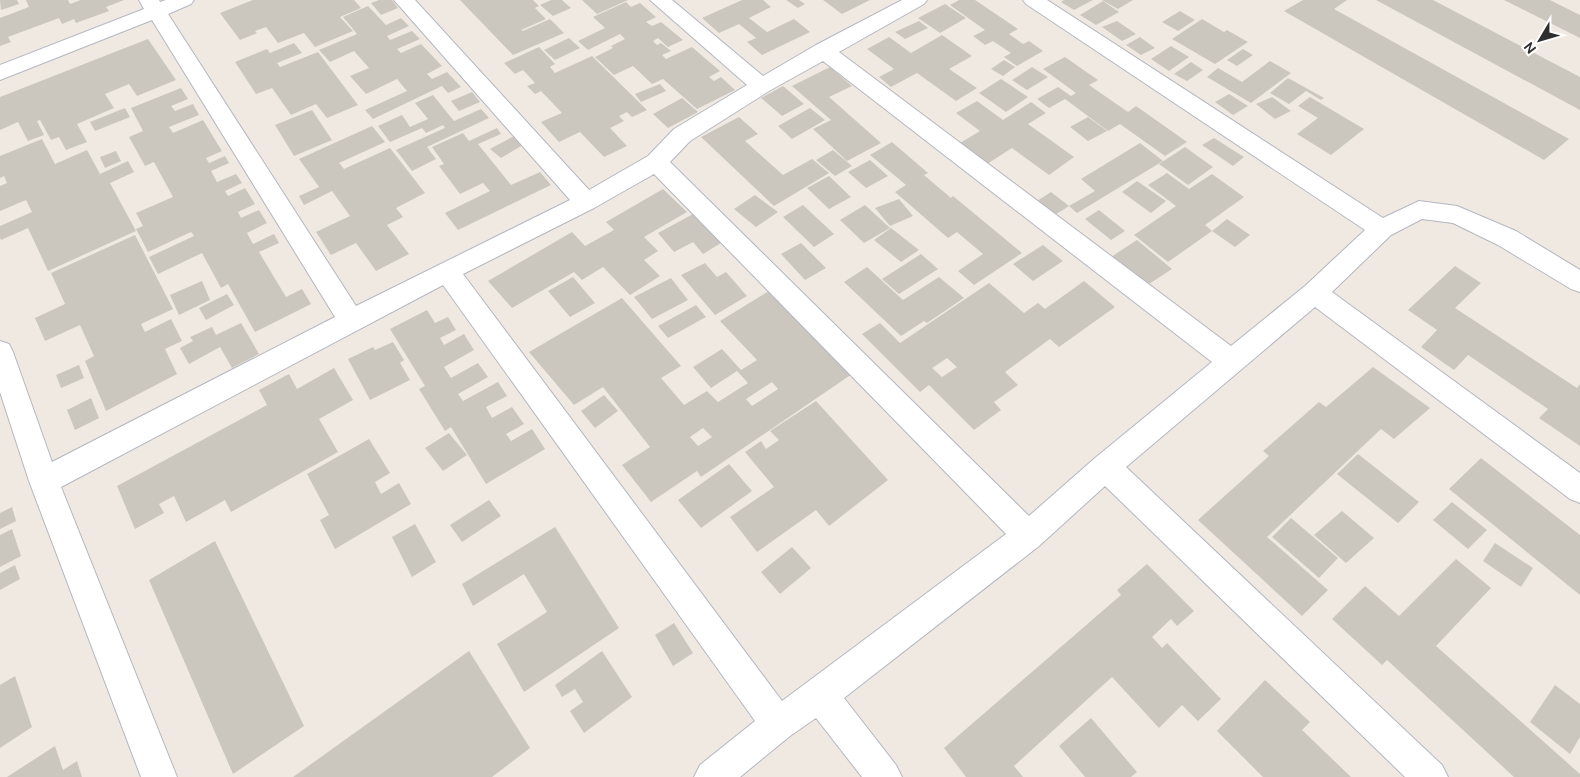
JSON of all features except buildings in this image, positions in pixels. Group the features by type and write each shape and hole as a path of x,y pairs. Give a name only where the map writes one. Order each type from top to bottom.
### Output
{"street":[{"path":"0,73 152,5 184,0"},
{"path":"404,0 586,202"},
{"path":"660,0 761,86"},
{"path":"1033,0 1382,229"},
{"path":"44,481 447,270 586,202 656,162 682,135 761,86 910,1"},
{"path":"152,5 351,321"},
{"path":"823,50 1231,361"},
{"path":"656,162 1028,536"},
{"path":"712,777 778,724 820,695 1028,536 1105,467 1314,293 1382,229 1419,210 1457,215 1507,238 1580,282"},
{"path":"447,270 778,724"},
{"path":"1314,293 1580,490"},
{"path":"0,352 44,481 159,777"},
{"path":"1105,467 1430,777"},
{"path":"820,695 884,777"}]}
